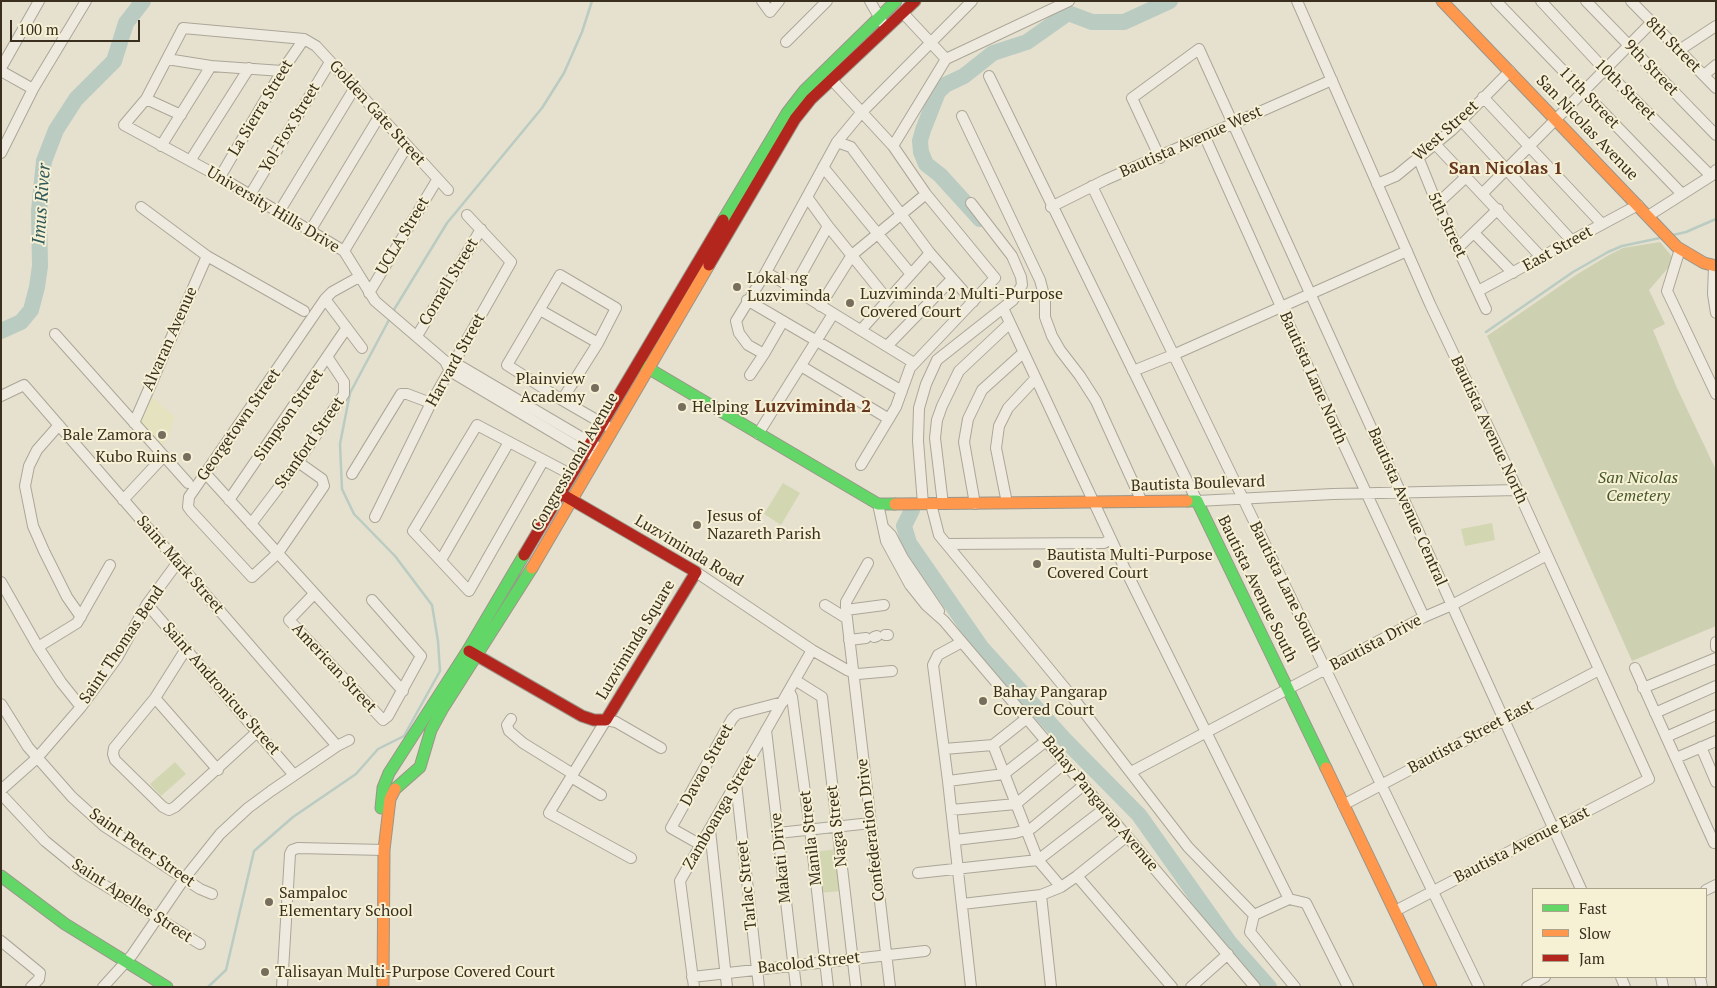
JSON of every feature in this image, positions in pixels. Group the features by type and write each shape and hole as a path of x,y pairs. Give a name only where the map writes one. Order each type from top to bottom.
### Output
{"main road":[{"name":"Congressional Avenue","path":"373,987 383,788 389,772 473,653 572,500 638,362 793,104 896,1"},
{"name":"Congressional Avenue","path":"608,426 649,369 795,119 811,99 915,1"},
{"name":"San Nicolas Avenue","path":"1449,3 1555,120 1680,249 1704,263 1715,266"},
{"path":"638,362 878,504"},
{"name":"Congressional Avenue","path":"383,987 381,850 390,799 394,790 420,767 431,730 473,653 572,475 594,451"},
{"name":"Luzviminda Road","path":"562,494 696,572"},
{"name":"Bautista Boulevard","path":"878,504 1196,501"},
{"name":"Bautista Avenue South","path":"1196,501 1431,987"},
{"name":"Luzviminda Square","path":"473,653 582,716 594,720 606,720 696,572"},
{"path":"1,869 12,882"},
{"path":"1,876 12,882 65,924 126,963 133,964 167,987"},
{"path":"126,963 129,969 158,987"}],"street":[{"path":"33,89 1,70 39,1"},
{"path":"1,153 33,89 86,1"},
{"path":"762,1 770,12 779,1"},
{"path":"786,42 828,1"},
{"path":"870,1 887,28"},
{"path":"764,354 748,345 739,333 736,321 766,272 837,142 862,113 972,1"},
{"path":"892,146 946,59 1069,1"},
{"name":"Bautista Avenue North","path":"1297,1 1407,251 1649,779"},
{"name":"11th Street","path":"1496,1 1682,194"},
{"name":"10th Street","path":"1541,1 1605,70 1713,173"},
{"name":"9th Street","path":"1586,1 1716,135"},
{"name":"8th Street","path":"1631,1 1716,88"},
{"path":"903,12 946,59"},
{"path":"1482,194 1651,23"},
{"path":"1678,50 1716,26"},
{"path":"180,115 146,98 183,28 304,39"},
{"name":"Golden Gate Street","path":"304,39 316,46 448,190"},
{"name":"La Sierra Street","path":"220,177 282,71 304,39"},
{"name":"Bautista Avenue Central","path":"1160,158 1132,98 1199,49 1399,493 1581,888"},
{"path":"167,59 211,66 282,71"},
{"name":"Yol-Fox Street","path":"250,195 330,62"},
{"path":"1704,75 1716,65"},
{"path":"161,146 211,66"},
{"path":"190,161 249,68"},
{"name":"West Street","path":"1377,184 1396,176 1435,144 1510,71"},
{"name":"Bautista Avenue South","path":"988,76 1196,501"},
{"path":"832,80 892,146 926,194 995,278 910,368 889,419 861,465"},
{"name":"Bautista Avenue West","path":"1051,207 1092,186 1160,158 1332,80"},
{"path":"279,212 354,89"},
{"path":"1484,97 1528,147 1602,224"},
{"name":"University Hills Drive","path":"146,98 124,125 220,177 344,251 369,293 384,310 450,365 594,451"},
{"path":"310,231 380,116"},
{"path":"962,116 1040,280 1045,299 1045,317 1052,336 1096,401 1142,502"},
{"path":"1461,120 1505,171 1572,241"},
{"name":"Bautista Lane North","path":"1205,137 1424,617"},
{"path":"837,142 851,147 930,253 973,302"},
{"path":"1435,144 1542,258"},
{"path":"344,251 407,146"},
{"name":"5th Street","path":"1418,157 1437,204 1486,309"},
{"path":"823,167 910,273"},
{"path":"1648,216 1713,173"},
{"path":"1437,204 1466,177"},
{"name":"UCLA Street","path":"369,293 437,180"},
{"name":"Bautista Lane South","path":"1092,186 1241,499 1478,987"},
{"path":"820,306 852,255 926,194"},
{"path":"807,197 828,226 887,298"},
{"path":"971,203 1012,256 1021,277 1022,285 1019,292 1003,308 937,360 926,384 919,408 918,441 936,528 1131,772 1188,847 1254,914"},
{"name":"East Street","path":"1478,291 1638,205"},
{"path":"141,206 207,256 304,311"},
{"path":"1458,248 1498,209"},
{"name":"Harvard Street","path":"375,517 450,365 511,262 467,215"},
{"path":"793,289 828,226"},
{"name":"Cornell Street","path":"416,336 480,229"},
{"path":"1474,233 1513,273"},
{"path":"1680,249 1667,291 1716,394"},
{"path":"1133,370 1173,355 1407,251"},
{"path":"861,330 887,298 930,253"},
{"name":"Alvaran Avenue","path":"134,423 207,256"},
{"path":"1715,266 1713,294 1716,313"},
{"path":"766,272 914,363"},
{"path":"562,400 598,343 616,308 560,275 507,366 562,400 608,426"},
{"name":"Georgetown Street","path":"278,553 252,577 188,507 189,497 325,299 332,292 359,277"},
{"path":"887,346 952,279"},
{"path":"325,299 362,348"},
{"path":"748,300 902,391"},
{"path":"1003,308 1111,539 1289,899"},
{"path":"540,310 598,343"},
{"path":"758,434 833,314"},
{"path":"750,375 783,321"},
{"path":"932,504 937,420 942,406 959,371 1010,323"},
{"name":"Simpson Street","path":"229,500 328,358 346,329"},
{"path":"55,334 188,483"},
{"path":"974,504 964,442 968,419 982,390 1023,353"},
{"name":"Stanford Street","path":"251,524 298,462 344,394 346,388 328,358"},
{"path":"801,366 889,419"},
{"path":"1007,503 996,448 999,426 1008,408 1035,379"},
{"name":"Saint Mark Street","path":"1,396 24,385 337,746"},
{"path":"352,474 401,394 407,394 432,403"},
{"path":"58,425 37,450 29,466 25,486 33,526 40,543 67,597 81,617"},
{"path":"543,461 468,591 413,531 477,425 572,475"},
{"path":"441,560 509,442"},
{"path":"124,500 164,456"},
{"path":"278,553 324,486 322,479 298,462"},
{"path":"206,474 403,691"},
{"name":"Bautista Boulevard","path":"1196,501 1366,493 1518,490"},
{"name":"Bahay Pangarap Avenue","path":"878,504 884,527 891,535 912,572 944,621 1255,987"},
{"path":"947,544 1104,543 1111,539"},
{"name":"Bautista Drive","path":"1131,772 1424,617 1452,605 1547,555"},
{"name":"Saint Thomas Bend","path":"1,792 37,758 81,707 117,658 147,604 178,562"},
{"name":"Confederation Drive","path":"868,563 846,602 846,614 890,987"},
{"path":"38,647 77,623 110,565"},
{"name":"Luzviminda Road","path":"696,572 812,650"},
{"path":"1,582 38,647 61,682 81,707"},
{"name":"American Street","path":"314,594 289,620 380,719 388,716 420,656 372,600"},
{"name":"Saint Andronicus Street","path":"147,604 294,775"},
{"path":"825,605 846,614 884,605"},
{"path":"849,640 878,636"},
{"path":"962,642 938,655 933,665 971,987"},
{"path":"186,649 154,698 114,748 115,760 163,807 169,810 175,808 218,770 257,732"},
{"path":"812,650 853,672 892,670"},
{"name":"Zamboanga Street","path":"693,982 680,881 812,650"},
{"path":"1643,688 1716,658"},
{"path":"1634,668 1715,843"},
{"name":"Bautista Street East","path":"1343,805 1599,670"},
{"name":"Naga Street","path":"795,680 822,697 856,987"},
{"path":"1655,713 1716,686"},
{"name":"Manila Street","path":"789,691 792,697 810,829 828,987"},
{"path":"154,698 218,770"},
{"name":"Davao Street","path":"701,845 671,828 732,719 737,714 782,702"},
{"name":"Saint Peter Street","path":"1,704 5,717 37,758 72,797 104,826 184,879 212,894"},
{"path":"1666,737 1716,715"},
{"path":"944,748 993,745 1027,718"},
{"path":"511,719 507,726 509,732 601,795"},
{"path":"631,858 549,813 606,720 616,722 661,748"},
{"name":"Makati Drive","path":"766,730 796,987"},
{"path":"103,987 126,963 202,855 234,820 294,775 349,740"},
{"path":"1676,758 1716,740"},
{"path":"948,781 1004,774 1046,741"},
{"path":"993,745 1038,860 1061,887"},
{"path":"1701,747 1716,782"},
{"path":"951,810 1016,804 1065,763"},
{"name":"Bautista Avenue East","path":"1395,911 1649,779"},
{"name":"Tarlac Street","path":"736,783 759,987"},
{"path":"954,840 1032,828 1084,785"},
{"name":"Saint Apelles Street","path":"1,792 63,856 109,890 200,944"},
{"path":"918,872 1038,860 1104,809"},
{"path":"778,833 871,822"},
{"path":"710,830 727,987"},
{"path":"962,904 1041,895 1061,887 1127,836"},
{"path":"282,987 290,854 292,850 298,848 381,850"},
{"path":"1077,876 1172,987"},
{"path":"1041,895 1051,987"},
{"path":"1254,914 1289,899 1306,903 1348,987"},
{"path":"1254,914 1250,932 1295,987"},
{"path":"1,941 40,973 39,979 31,987"},
{"name":"Bacolod Street","path":"693,982 726,973 925,951"},
{"path":"1191,987 1228,954"},
{"path":"1526,987 1544,978"}],"shaded area":[{"path":"151,396 175,417 169,436 161,449 139,425"}],"green space":[{"name":"San Nicolas Cemetery","path":"1660,242 1675,260 1649,290 1665,324 1653,330 1677,388 1716,470 1716,626 1632,661 1487,336 1576,275 1609,255 1623,248"},
{"path":"783,483 800,493 781,525 764,514"},
{"path":"1492,523 1495,540 1465,546 1461,529"},
{"path":"175,762 186,774 161,796 150,784"},
{"path":"836,849 841,891 819,893 815,852"}],"waterway":[{"name":"Imus River","path":"1,331 21,322 31,310 40,266 39,211 44,161 56,130 76,99 114,61 126,23 143,1"},
{"path":"392,313 447,223 542,108 564,73 582,32 592,1"},
{"path":"980,219 940,175 926,164 921,152 920,141 923,130 938,92 945,85 964,76 993,53 1027,42 1068,13 1092,22 1124,22 1170,1"},
{"path":"1673,235 1686,232 1716,219"},
{"path":"1486,332 1573,272 1608,252 1622,246 1660,238"},
{"path":"208,987 226,970 254,851 293,817 356,774 378,749 404,736 440,671 438,641 432,605 395,556 354,514 342,489 340,444 350,393 390,318"},
{"path":"912,510 904,526 909,543 981,647 1065,740 1139,815 1229,942 1269,987"}],"traffic: fast":[{"path":"723,220 787,113 804,91 896,1"},
{"path":"641,364 878,504 895,504"},
{"path":"1187,501 1197,501 1326,768"},
{"path":"381,808 383,788 389,773 468,650 524,555"},
{"path":"395,789 420,767 431,730 443,708 532,568"},
{"path":"1,876 65,924 167,987"}],"traffic: slow":[{"path":"1442,1 1677,247 1704,263 1716,266"},
{"path":"532,568 709,265"},
{"path":"895,504 1187,501"},
{"path":"1326,768 1431,987"},
{"path":"383,987 384,850 390,799 395,789"}],"traffic: jam":[{"path":"709,265 795,119 811,99 915,1"},
{"path":"524,555 723,220"},
{"path":"469,651 582,716 594,720 606,720 696,572 565,496"}],"place":[{"name":"Lokal ng Luzviminda","path":"737,287"},
{"name":"Luzviminda 2 Multi-Purpose Covered Court","path":"850,303"},
{"name":"Plainview Academy","path":"595,388"},
{"name":"Helping","path":"682,407"},
{"name":"Bale Zamora","path":"162,435"},
{"name":"Kubo Ruins","path":"187,457"},
{"name":"Jesus of Nazareth Parish","path":"697,525"},
{"name":"Bautista Multi-Purpose Covered Court","path":"1037,564"},
{"name":"Bahay Pangarap Covered Court","path":"983,701"},
{"name":"Sampaloc Elementary School","path":"269,902"},
{"name":"Talisayan Multi-Purpose Covered Court","path":"265,972"}],"district":[{"name":"San Nicolas 1","path":"1506,169"},
{"name":"Luzviminda 2","path":"813,407"}]}
